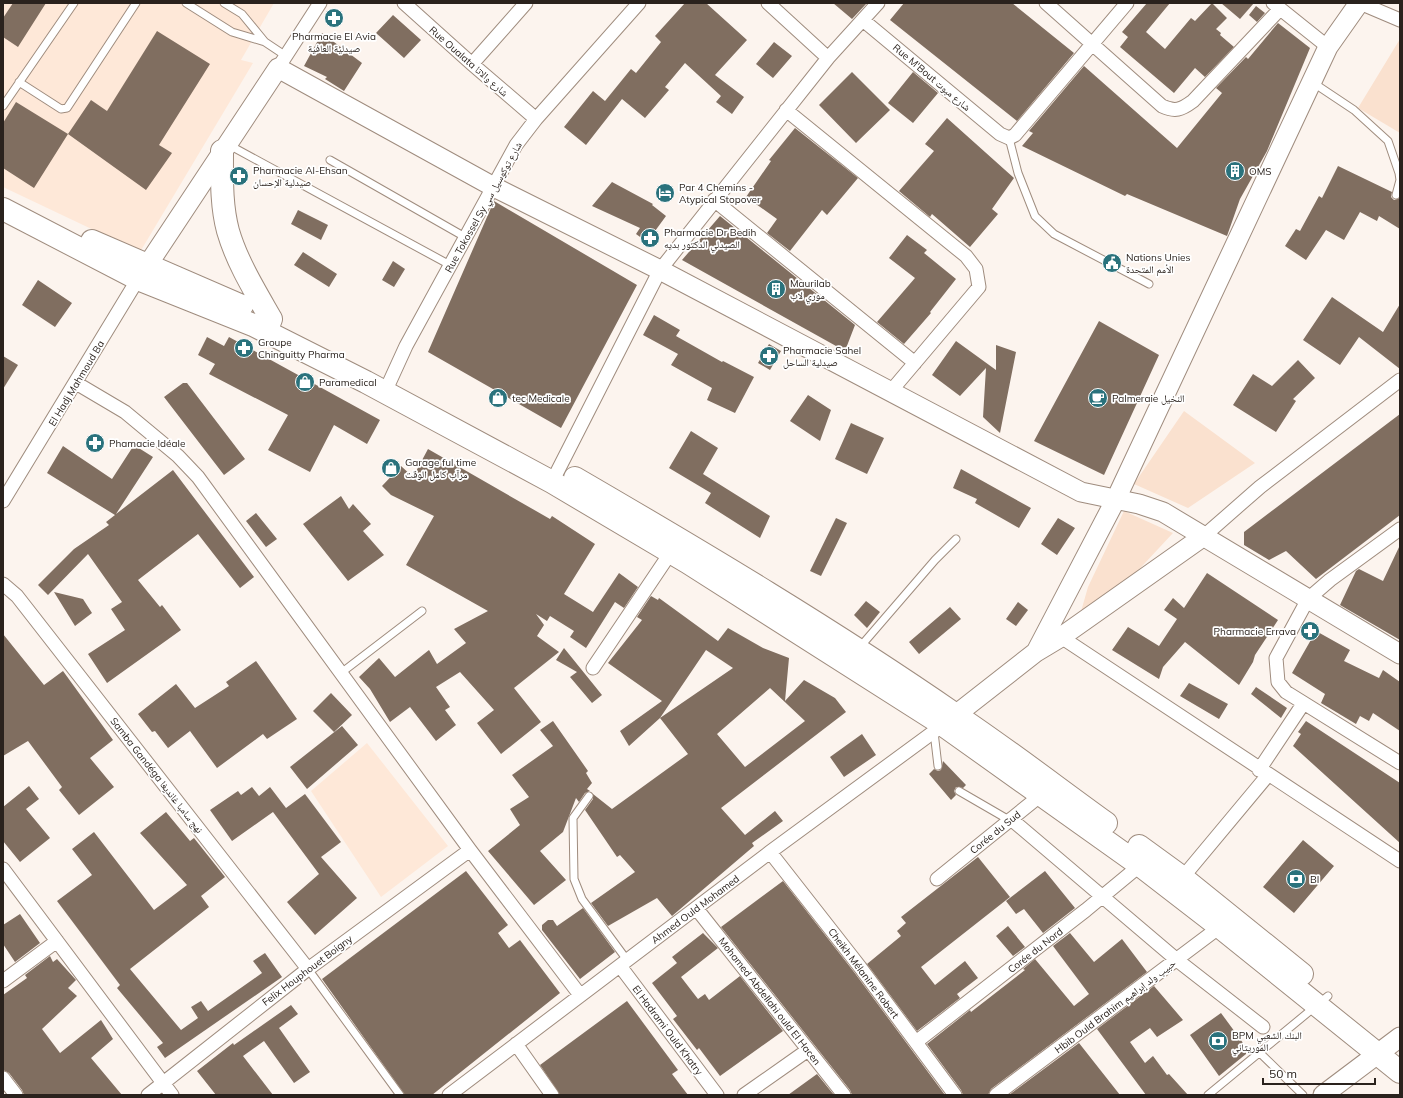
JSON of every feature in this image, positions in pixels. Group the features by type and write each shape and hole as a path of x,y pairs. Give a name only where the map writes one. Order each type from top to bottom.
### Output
{"highway":[{"path":"224,148 222,191 228,231 268,325"},
{"path":"9,212 56,226 142,271 268,325 387,385 555,475 658,526 858,651 944,724"},
{"path":"555,475 671,552 1045,789 1146,860 1226,922 1322,1000 1392,1047 1400,1072"}],"street":[{"path":"142,271 320,3"},
{"name":"Rue Oualata شارع والاتا","path":"404,3 536,119"},
{"path":"472,64 526,3"},
{"name":"Rue Tokossel Sy شارع توكوسيل سي","path":"387,385 492,186 516,145 536,119 639,3"},
{"path":"768,3 828,58"},
{"path":"555,475 660,270 828,58 864,21 878,3"},
{"path":"1046,3 1162,106 1173,111 1182,109 1192,101 1276,6 1328,47"},
{"path":"1005,136 1015,135 1127,3"},
{"path":"1036,652 1116,499 1328,47 1359,3 1400,20"},
{"name":"Rue M'Bout شارع مبوت","path":"864,21 1005,136"},
{"path":"282,62 492,186 660,270 1081,492 1116,499 1163,512 1400,654"},
{"path":"786,110 966,256 976,269 979,287 891,391"},
{"path":"714,200 915,363"},
{"name":"El Hadj Mahmoud Ba","path":"3,501 76,383 142,271"},
{"path":"944,724 1036,652 1060,638 1204,536 1260,487 1400,380"},
{"path":"76,383 125,412 178,456 198,477 470,850 580,996"},
{"path":"1400,529 1330,580 1308,599 1276,658 1278,682 1286,692 1400,763"},
{"path":"593,668 671,552"},
{"name":"Samba Gandéga نهج سامبا غانديغا","path":"3,584 17,596 308,969"},
{"path":"1060,638 1400,861"},
{"path":"1177,884 1264,772 1303,704"},
{"name":"Ahmed Ould Mohamed","path":"449,1095 770,852 944,724"},
{"name":"Corée du Sud","path":"937,879 1010,820 1045,789"},
{"path":"1010,820 1104,896 1177,960 1263,1027"},
{"name":"Felix Houphouet Boigny","path":"148,1095 308,969 470,850"},
{"name":"Cheikh Mélanine Robert","path":"770,852 860,967 955,1095"},
{"name":"Corée du Nord","path":"916,1042 1104,896 1146,860"},
{"path":"3,869 172,1095"},
{"name":"Mohamed Abdellahi ould El Hacen","path":"696,908 844,1095"},
{"name":"Hbib Ould Brahim حبيب ولد إبراهيم","path":"996,1095 1226,922"},
{"path":"3,981 57,941"},
{"name":"El Hadrami Ould Khatry","path":"623,963 717,1095"},
{"path":"516,1044 552,1095"},
{"path":"1323,1095 1392,1047"},
{"path":"744,1095 808,1050"},
{"path":"3,1078 16,1095"}],"lane":[{"path":"3,106 74,3"},
{"path":"19,82 61,109 67,108 136,3"},
{"path":"186,3 232,32 265,42"},
{"path":"224,3 242,14 282,62"},
{"path":"1312,82 1354,110 1388,141 1399,173 1400,180 1396,195"},
{"path":"1005,136 1018,173 1036,216 1054,234 1150,284"},
{"path":"224,148 450,265"},
{"path":"330,160 465,237"},
{"path":"858,651 935,560 956,539"},
{"path":"341,673 422,611"},
{"path":"938,766 944,724"},
{"path":"959,791 1010,820"},
{"path":"589,796 573,818 574,879 582,899 623,963"},
{"path":"308,969 400,1095"},
{"path":"1208,1095 1322,1000"},
{"path":"1260,1053 1303,1095"}],"shaded area":[{"path":"3,3 274,3 241,60 253,63 140,252 3,187"},
{"path":"1400,39 1400,133 1358,108"},
{"path":"1184,411 1255,463 1188,508 1134,484"},
{"path":"1124,511 1173,533 1117,593 1080,615 1088,587"},
{"path":"367,743 448,846 381,897 311,791"}],"building":[{"path":"13,3 46,3 18,47 3,37 3,18"},
{"path":"685,3 706,3 747,40 715,75 744,97 732,114 716,102 721,96 685,63 665,87 669,90 645,118 622,99 586,145 564,127 593,91 605,101 631,69 636,73 661,42 655,36"},
{"path":"833,3 867,3 852,19"},
{"path":"904,3 1012,3 1074,53 1017,121 890,20"},
{"path":"1147,3 1170,3 1146,32 1165,49 1191,18 1195,21 1212,3 1227,18 1216,29 1221,33 1220,35 1234,47 1205,77 1195,68 1174,93 1120,47 1128,37 1122,32"},
{"path":"1221,3 1254,3 1240,19"},
{"path":"1256,6 1265,13 1257,22 1249,15"},
{"path":"393,15 421,40 404,58 376,33"},
{"path":"1278,23 1310,48 1267,151 1240,199 1227,236 1127,194 1125,196 1022,146 1033,133 1029,131 1084,66 1177,148 1222,93 1216,88 1246,57 1248,59"},
{"path":"157,31 210,64 159,145 172,153 146,190 68,134 91,100 107,111"},
{"path":"322,33 362,63 344,91 325,79 327,77 304,66"},
{"path":"774,42 792,56 773,78 756,64"},
{"path":"852,72 890,110 856,143 819,105"},
{"path":"913,72 938,93 913,123 888,103"},
{"path":"16,102 68,134 34,188 3,168 3,123"},
{"path":"947,118 1014,178 992,209 998,214 970,247 932,214 930,217 899,191 934,151 925,144"},
{"path":"795,128 858,178 827,215 822,210 790,251 767,233 777,219 746,197 771,161 769,160"},
{"path":"1338,166 1392,192 1391,197 1394,200 1400,198 1400,229 1379,216 1377,221 1360,212 1344,240 1326,230 1306,260 1285,246 1296,229 1300,231 1319,196 1322,198"},
{"path":"612,182 653,204 652,205 666,216 647,242 636,234 640,228 592,206"},
{"path":"494,201 637,285 561,428 428,352"},
{"path":"298,210 328,225 321,240 291,224"},
{"name":"Maurilab موري لاب","path":"720,216 855,325 845,351 682,260"},
{"path":"907,235 927,250 924,253 956,279 930,312 931,313 904,344 877,322 915,278 889,258"},
{"path":"303,252 337,274 329,287 294,265"},
{"path":"393,261 405,269 394,287 382,280"},
{"path":"38,280 72,303 55,327 22,305"},
{"path":"1332,297 1383,332 1400,304 1400,369 1359,337 1340,365 1303,340"},
{"path":"654,315 680,330 676,336 722,362 723,361 754,377 735,413 707,400 712,388 671,365 678,354 643,335"},
{"name":"Palmeraie النخيل","path":"1099,321 1159,355 1104,475 1034,441"},
{"path":"207,337 224,346 229,337 380,420 367,444 334,425 310,472 268,450 288,415 209,374 215,364 198,355"},
{"path":"956,341 996,370 996,345 1016,352 1000,433 983,417 986,368 960,396 932,375"},
{"path":"769,344 781,351 770,370 758,363"},
{"path":"3,356 18,365 3,389"},
{"path":"1298,360 1315,378 1293,399 1296,401 1276,432 1233,405 1253,374 1272,386"},
{"path":"183,383 187,383 245,459 224,475 164,397"},
{"path":"808,395 831,410 820,441 790,421"},
{"path":"1400,414 1400,515 1316,579 1286,551 1269,560 1244,545 1244,532"},
{"path":"851,423 884,438 867,474 835,459"},
{"path":"691,431 718,448 703,474 770,516 760,538 705,503 711,493 669,468"},
{"path":"134,445 153,457 116,514 173,470 254,577 240,588 198,534 138,580 160,607 162,605 181,630 107,683 88,654 125,630 111,609 122,602 88,554 48,595 38,585 74,549 109,525 106,522 115,515 47,473 63,446 112,479"},
{"path":"428,449 550,519 552,516 595,544 564,594 593,612 619,573 638,587 624,608 615,602 586,648 570,637 574,631 550,616 547,621 536,614 544,625 537,636 559,652 514,688 541,722 501,754 477,723 494,710 460,672 436,687 450,707 445,710 456,725 436,741 410,707 390,722 370,689 359,677 379,658 395,677 429,650 437,664 466,643 454,629 488,611 406,565 434,516 391,495 382,486 401,466 413,477"},
{"path":"961,469 1031,508 1019,528 975,503 977,499 953,488"},
{"path":"341,496 349,509 353,504 371,524 363,531 384,555 348,581 303,524"},
{"path":"256,513 277,539 266,547 246,521"},
{"path":"836,518 847,523 821,576 810,571"},
{"path":"1058,518 1075,528 1057,555 1041,544"},
{"path":"1400,545 1400,640 1340,605 1356,571 1359,569 1383,581"},
{"path":"1207,573 1278,620 1255,655 1253,662 1239,685 1185,642 1163,667 1159,679 1112,650 1128,627 1159,646 1177,619 1164,610 1173,598 1184,608"},
{"path":"54,592 83,599 92,613 75,626"},
{"path":"651,596 658,600 659,598 718,641 728,628 763,648 789,658 785,701 804,680 835,698 846,712 721,808 745,835 775,811 783,821 752,843 754,846 672,916 657,898 608,926 591,903 635,872 620,855 617,857 585,810 593,799 593,794 612,809 688,754 660,718 629,746 620,731 662,701 608,663 642,620 637,617","holes":["706,650 733,668 660,718","770,688 805,721 745,767 717,734"]},
{"path":"866,601 880,612 867,628 854,615"},
{"path":"1018,602 1028,610 1016,626 1006,619"},
{"path":"950,607 961,619 919,654 909,642"},
{"path":"1316,631 1350,650 1344,661 1379,678 1383,670 1400,682 1400,731 1373,713 1369,721 1360,716 1356,724 1321,703 1325,694 1292,673"},
{"path":"3,634 44,685 63,671 113,740 90,758 114,787 79,815 59,790 62,787 28,741 3,756"},
{"path":"564,648 602,695 592,703 570,677 577,672 556,660"},
{"path":"256,661 297,719 267,739 263,734 217,768 190,731 168,748 155,731 152,732 138,714 176,684 195,708 229,686 226,682"},
{"path":"1189,683 1228,704 1219,719 1180,696"},
{"path":"1256,687 1287,708 1281,718 1251,694"},
{"path":"331,693 352,715 334,732 313,711"},
{"path":"553,721 588,771 586,773 592,783 587,789 590,791 585,793 579,802 576,798 563,832 540,851 566,880 534,905 488,851 520,825 510,809 529,797 512,775 553,746 540,730"},
{"path":"1306,721 1400,783 1400,843 1293,746 1301,734 1298,732"},
{"path":"342,726 358,745 307,789 290,767"},
{"path":"862,734 876,755 844,777 830,757"},
{"path":"943,761 966,785 963,788 956,787 954,791 956,795 951,800 929,774 934,769 938,771 941,770"},
{"path":"29,786 39,799 26,809 50,838 20,862 3,841 3,807"},
{"path":"252,787 259,796 270,787 286,808 305,794 341,842 321,857 357,898 315,935 287,902 319,874 273,812 232,841 210,810 238,791 241,795"},
{"path":"166,812 190,841 194,838 225,877 201,896 209,907 130,969 181,1030 198,1018 191,1007 201,1001 208,1011 262,973 253,961 265,953 282,977 165,1058 157,1047 163,1043 117,988 120,985 57,901 92,875 72,849 94,832 154,910 187,885 140,833"},
{"name":"BI","path":"1303,840 1334,866 1294,913 1263,887"},
{"path":"978,857 1010,897 921,967 935,985 965,961 978,978 957,994 960,998 917,1031 867,964 901,936 897,931 906,923 901,917"},
{"path":"466,871 508,925 498,933 509,948 520,940 560,993 432,1095 405,1095 322,979"},
{"path":"1045,871 1075,908 1043,933 1024,909 1016,914 1006,901"},
{"path":"783,881 854,972 945,1095 852,1095 850,1090 721,927"},
{"path":"583,908 615,952 580,979 542,930 542,925 548,920 553,920 557,926"},
{"path":"20,914 40,943 15,962 3,944 3,925"},
{"path":"1008,926 1025,947 1013,956 996,936"},
{"path":"703,933 718,948 681,977 698,999 705,994 709,1000 740,976 783,1031 720,1076 699,1048 697,1050 673,1019 677,1016 652,983 677,963 672,957"},
{"path":"1070,933 1094,962 1122,939 1147,972 991,1089 988,1095 963,1095 961,1090 927,1044 970,1010 971,1012 1025,970 1023,969 1035,959 1074,1006 1089,994 1053,946"},
{"path":"50,956 53,962 57,959 76,980 68,988 77,996 42,1029 60,1053 101,1020 113,1039 91,1058 122,1095 24,1095 9,1073 3,1070 3,995 27,978 25,975"},
{"path":"1154,986 1183,1020 1157,1037 1150,1028 1130,1042 1145,1063 1153,1056 1167,1075 1169,1074 1188,1095 1146,1095 1097,1029"},
{"path":"627,1001 678,1070 672,1074 688,1095 560,1095 540,1065"},
{"path":"291,1005 298,1014 279,1028 310,1072 294,1083 264,1041 243,1056 273,1095 216,1095 197,1071 233,1043 234,1045"},
{"name":"BPM البنك الشعبي الموريتاني","path":"1221,1013 1246,1047 1246,1054 1219,1076 1190,1035"},
{"path":"1079,1043 1120,1095 1009,1095"},
{"path":"817,1074 834,1095 788,1095"}],"place":[{"name":"Pharmacie El Avia صيدلية العافية","path":"334,18"},
{"name":"OMS","path":"1235,171"},
{"name":"Pharmacie Al-Ehsan صيدلية الإحسان","path":"239,176"},
{"name":"Par 4 Chemins - Atypical Stopover","path":"665,193"},
{"name":"Pharmacie Dr Bedih الصيدلي الدكتور بديه","path":"650,238"},
{"name":"Nations Unies الأمم المتحدة","path":"1112,263"},
{"name":"Maurilab موري لاب","path":"776,289"},
{"name":"Groupe Chinguitty Pharma","path":"244,348"},
{"name":"Pharmacie Sahel صيدلية الساحل","path":"769,356"},
{"name":"Paramedical","path":"305,382"},
{"name":"tec Medicale","path":"498,398"},
{"name":"Palmeraie النخيل","path":"1098,398"},
{"name":"Phamacie Idéale","path":"95,443"},
{"name":"Garage ful time مرآب كامل الوقت","path":"391,468"},
{"name":"Pharmacie Errava","path":"1310,631"},
{"name":"BI","path":"1296,879"},
{"name":"BPM البنك الشعبي الموريتاني","path":"1218,1041"}]}
